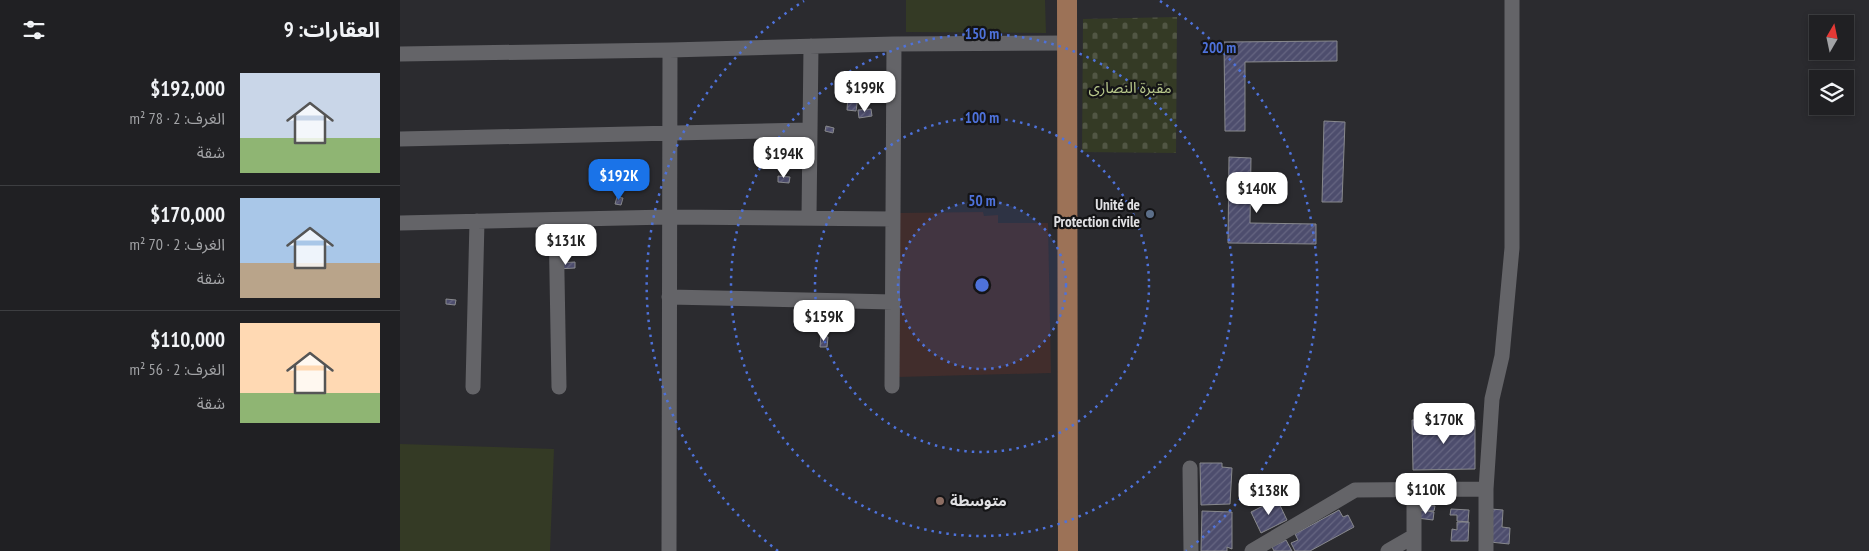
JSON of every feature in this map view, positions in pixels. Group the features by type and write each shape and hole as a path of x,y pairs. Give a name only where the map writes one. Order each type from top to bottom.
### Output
{"main road":[{"path":"1068,0 1068,551"}],"street":[{"path":"1486,551 1486,489 1492,399 1502,356 1512,248 1512,0"},
{"path":"400,54 894,44 1068,43"},
{"path":"892,386 894,44"},
{"path":"809,217 811,46"},
{"path":"669,551 670,50"},
{"path":"400,138 810,130"},
{"path":"400,222 669,217 893,219"},
{"path":"556,220 560,387"},
{"path":"473,387 477,221"},
{"path":"669,297 893,302"},
{"path":"1190,468 1191,551"},
{"path":"1252,551 1355,490 1486,489"},
{"path":"1414,490 1414,551"},
{"path":"1388,551 1414,536"}],"shaded area":[{"path":"983,212 984,216 998,215 998,223 1048,223 1051,373 898,377 899,213"}],"green space":[{"path":"906,0 1045,0 1046,33 906,32"},
{"name":"مقبرة النصارى","path":"1177,17 1176,153 1082,152 1083,19"},
{"path":"400,444 554,449 550,551 400,551"}],"building":[{"path":"1337,41 1337,61 1245,62 1245,131 1225,131 1224,42"},
{"path":"848,95 858,97 856,111 847,110"},
{"path":"871,109 872,116 859,118 858,110"},
{"path":"1324,121 1345,122 1342,202 1322,202"},
{"path":"826,126 834,128 833,133 825,131"},
{"path":"1229,157 1251,158 1250,223 1316,224 1316,244 1228,243"},
{"path":"778,176 790,177 789,183 778,182"},
{"path":"617,197 623,198 621,205 615,204"},
{"path":"575,262 575,268 557,269 557,263"},
{"path":"446,299 456,300 455,305 446,304"},
{"path":"821,336 828,337 827,347 820,347"},
{"path":"1412,420 1475,420 1475,469 1413,470"},
{"path":"1200,463 1222,463 1222,467 1232,468 1230,504 1201,505"},
{"path":"1277,499 1287,520 1261,533 1251,512"},
{"path":"1420,505 1435,506 1434,511 1419,510"},
{"path":"1451,509 1469,510 1468,522 1457,521 1457,515 1450,515"},
{"path":"1491,509 1503,510 1502,527 1510,528 1509,544 1490,542"},
{"path":"1339,510 1343,517 1348,515 1354,527 1310,551 1295,551 1291,543 1298,540 1295,534"},
{"path":"1418,510 1434,512 1433,520 1417,518"},
{"path":"1202,511 1232,512 1232,549 1227,547 1227,551 1201,551"},
{"path":"1457,522 1469,522 1468,541 1451,541 1452,529 1457,530"},
{"path":"1286,540 1292,551 1274,551 1272,547"}],"place":[{"name":"Unité de Protection civile","path":"1150,214"},
{"name":"متوسطة","path":"940,501"}]}
